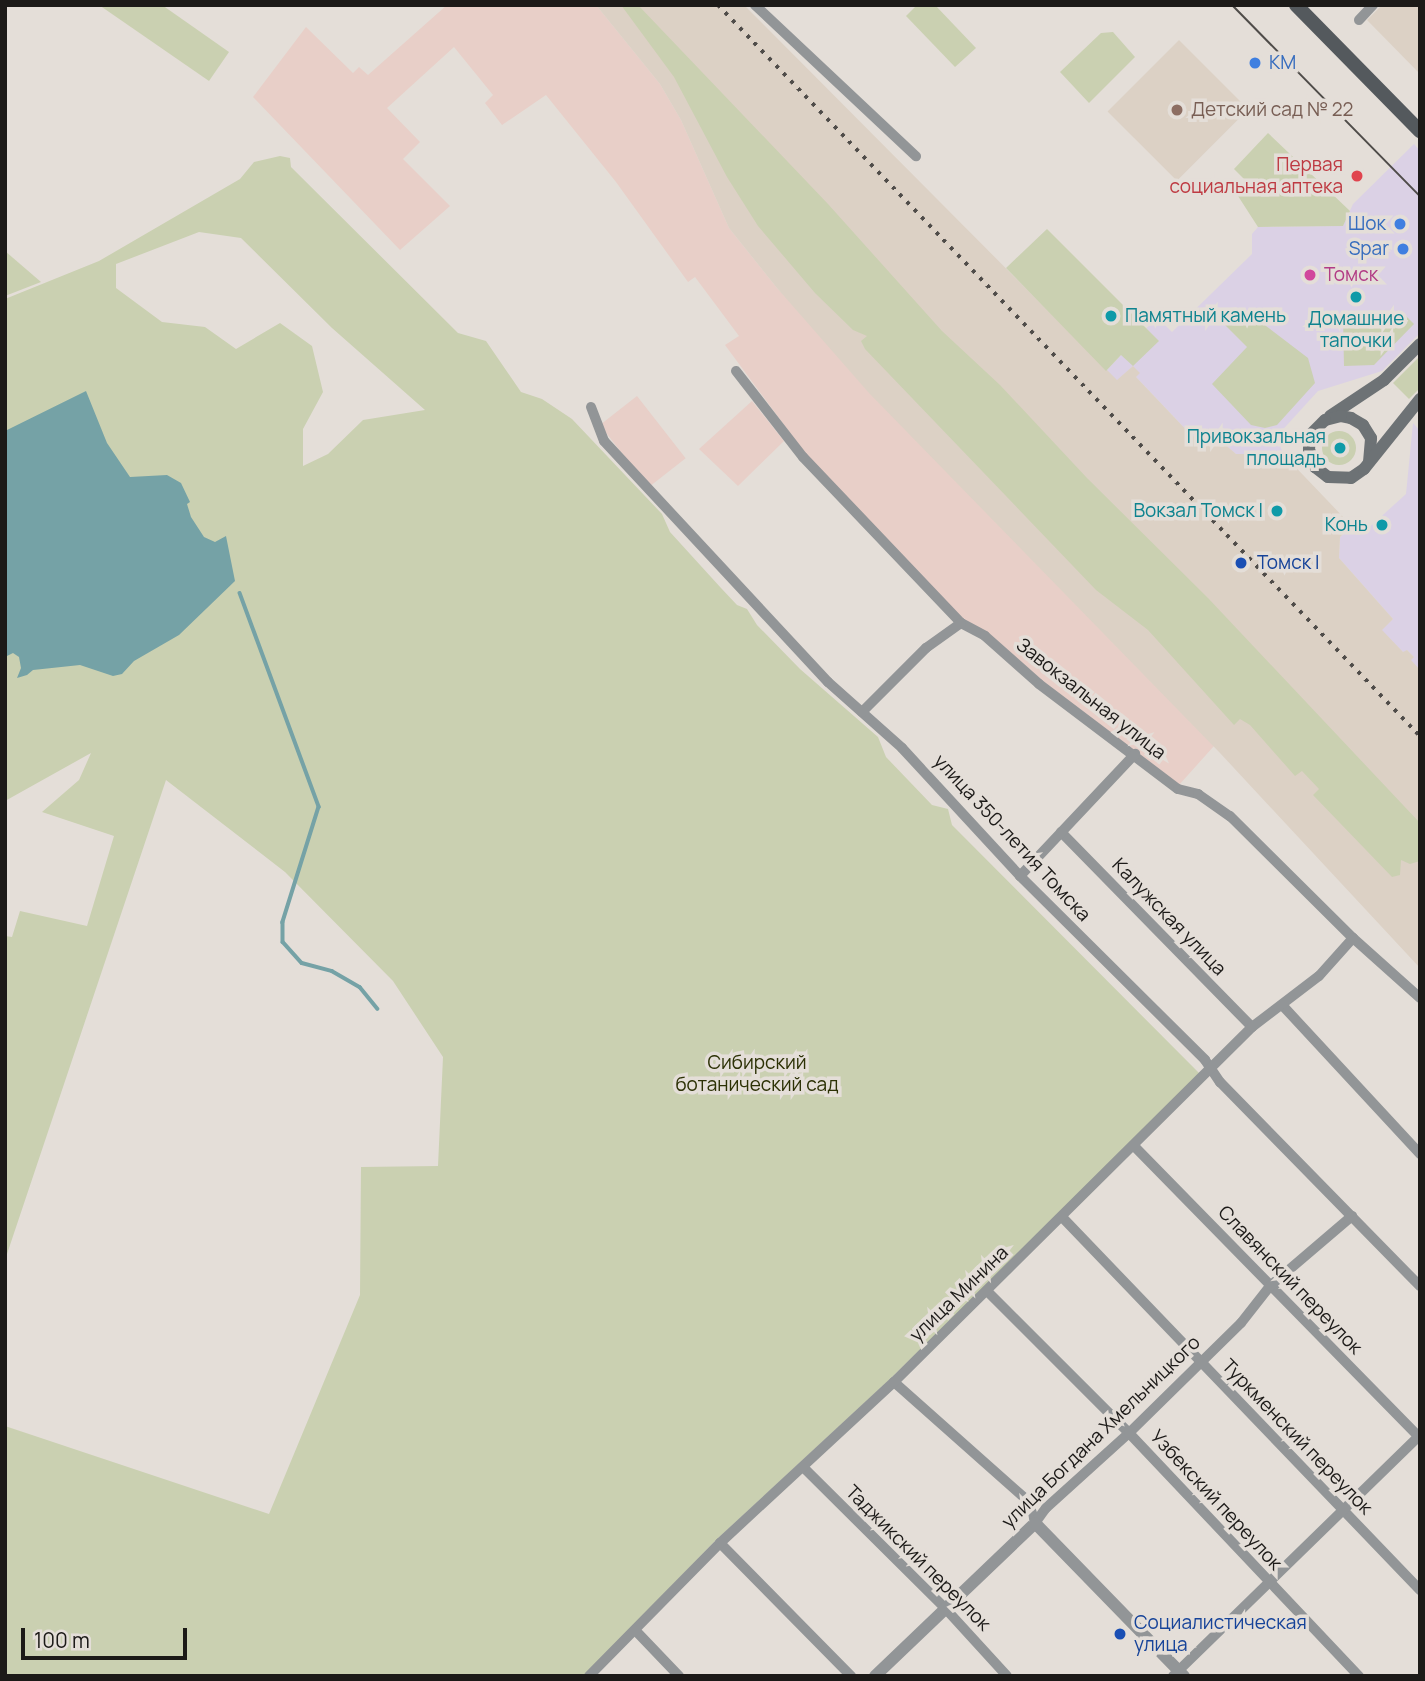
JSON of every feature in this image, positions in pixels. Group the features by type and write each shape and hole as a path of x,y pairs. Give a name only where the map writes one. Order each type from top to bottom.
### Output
{"main road":[{"path":"1296,5 1420,131"},
{"path":"1420,344 1384,380 1314,430 1309,444 1311,460 1321,473 1336,479 1346,479 1359,474 1420,399"},
{"path":"1325,420 1341,416 1363,425 1372,445 1369,462"}],"street":[{"path":"755,5 916,156"},
{"path":"1359,20 1373,5"},
{"name":"Завокзальная улица","path":"736,371 803,457 961,623 985,636 1039,684 1178,789 1198,794 1230,816 1353,938 1420,998"},
{"name":"улица 350-летия Томска","path":"591,407 604,441 828,682 902,748 1020,876 1212,1069 1220,1082 1420,1286"},
{"path":"862,712 926,649 961,623"},
{"path":"1020,876 1135,754"},
{"name":"Калужская улица","path":"1061,832 1252,1027"},
{"name":"улица Минина","path":"589,1676 720,1543 894,1382 1135,1147 1252,1027 1319,976 1353,938"},
{"path":"1283,1006 1420,1154"},
{"name":"Славянский переулок","path":"1135,1147 1419,1437"},
{"name":"улица Богдана Хмельницкого","path":"875,1676 944,1606 1035,1523 1046,1507 1129,1433 1241,1323 1270,1286 1352,1216"},
{"name":"Туркменский переулок","path":"1062,1217 1420,1590"},
{"name":"Узбекский переулок","path":"987,1291 1129,1433 1359,1676"},
{"path":"894,1382 1028,1501 1035,1523 1179,1674 1268,1581 1419,1437"},
{"name":"Таджикский переулок","path":"803,1467 944,1606 1007,1676"},
{"path":"720,1543 851,1676"},
{"path":"635,1630 679,1676"}],"shaded area":[{"path":"447,5 596,5 660,84 681,120 729,228 777,288 1214,746 1179,785 963,620 807,456 725,345 739,336 695,277 688,282 616,182 546,95 502,125 485,103 493,95 454,47 387,108 420,142 403,159 450,206 400,250 253,97 306,27 353,73 359,67 368,75"},
{"path":"596,5 744,5 1117,380 1133,366 1140,373 1136,377 1192,436 1221,441 1236,454 1283,454 1348,522 1349,528 1340,537 1339,558 1393,619 1382,630 1403,652 1407,650 1414,657 1411,660 1420,670 1420,968 1220,753 869,393 777,288 729,228 681,120 660,84"},
{"path":"1382,5 1420,5 1420,74 1367,20"},
{"name":"Детский сад № 22","path":"1179,40 1248,109 1177,181 1108,111"},
{"path":"1414,144 1420,151 1420,333 1382,371 1318,391 1277,436 1283,454 1236,454 1221,441 1192,436 1136,377 1133,366 1117,381 1106,371 1157,317 1172,332 1252,254 1252,234 1258,227 1343,226 1353,204"},
{"path":"637,396 686,458 649,487 600,425"},
{"path":"752,401 784,441 738,486 699,449"},
{"path":"1413,423 1420,431 1420,670 1410,660 1414,657 1407,650 1404,653 1381,630 1393,619 1339,558 1340,537 1349,528 1363,533 1406,494"}],"green space":[{"path":"99,5 162,5 229,52 209,81"},
{"path":"621,5 638,5 828,204 942,331 1000,385 1087,478 1208,598 1420,823 1420,861 1410,864 1401,860 1400,875 1392,877 1313,795 1319,789 1302,771 1295,776 1250,725 1240,719 1234,725 1148,630 1096,590 865,349 861,341 867,336 853,330 815,293 758,226 727,177 674,77"},
{"path":"917,5 935,5 976,48 955,67 906,16"},
{"path":"1113,32 1135,57 1089,103 1060,72 1101,33"},
{"path":"1268,133 1350,211 1343,226 1258,227 1238,196 1250,185 1234,169"},
{"name":"Сибирский ботанический сад","path":"280,156 290,158 291,167 458,333 486,341 521,392 542,399 572,419 662,514 670,532 737,605 747,609 757,625 800,669 878,737 886,757 932,805 948,809 952,825 1201,1075 889,1380 715,1541 584,1676 5,1676 5,1426 269,1514 360,1295 361,1167 438,1166 443,1057 393,981 285,872 166,780 5,1260 5,936 12,937 20,911 87,926 114,836 42,812 79,780 91,753 5,801 5,299 99,261 240,179 254,162","holes":["199,232 241,238 332,328 425,410 363,420 328,454 303,466 303,429 323,392 312,346 280,323 236,349 205,327 162,322 116,288 116,264"]},
{"path":"1047,229 1159,341 1133,366 1121,355 1106,371 1006,268"},
{"path":"5,251 41,282 5,296"},
{"path":"1245,310 1308,358 1315,383 1277,425 1265,428 1251,425 1212,384 1247,347 1217,317 1223,311"},
{"path":"1406,316 1414,324 1374,365 1344,366 1343,317"},
{"path":"1420,356 1420,388 1409,399 1393,383"},
{"path":"1339,431 1351,436 1356,448 1351,460 1339,465 1327,460 1322,448 1327,436"}],"water":[{"path":"86,391 107,443 130,477 167,475 181,483 190,502 187,504 191,517 204,537 215,542 226,536 235,581 179,635 134,661 122,674 113,676 80,665 33,670 17,678 21,668 19,657 13,653 5,657 5,431"}],"waterway":[{"path":"240,593 319,807 283,922 283,942 302,963 332,971 360,987 378,1009"}],"tram line":[{"path":"1232,5 1420,196"}],"railway":[{"path":"718,5 1420,736"}],"place":[{"name":"КМ","path":"1255,63"},
{"name":"Детский сад № 22","path":"1177,110"},
{"name":"Первая социальная аптека","path":"1357,176"},
{"name":"Шок","path":"1400,224"},
{"name":"Spar","path":"1403,249"},
{"name":"Томск","path":"1310,275"},
{"name":"Домашние тапочки","path":"1356,297"},
{"name":"Памятный камень","path":"1111,316"},
{"name":"Привокзальная площадь","path":"1340,448"},
{"name":"Вокзал Томск I","path":"1277,511"},
{"name":"Конь","path":"1382,525"},
{"name":"Томск I","path":"1241,563"},
{"name":"Социалистическая улица","path":"1120,1634"}]}
